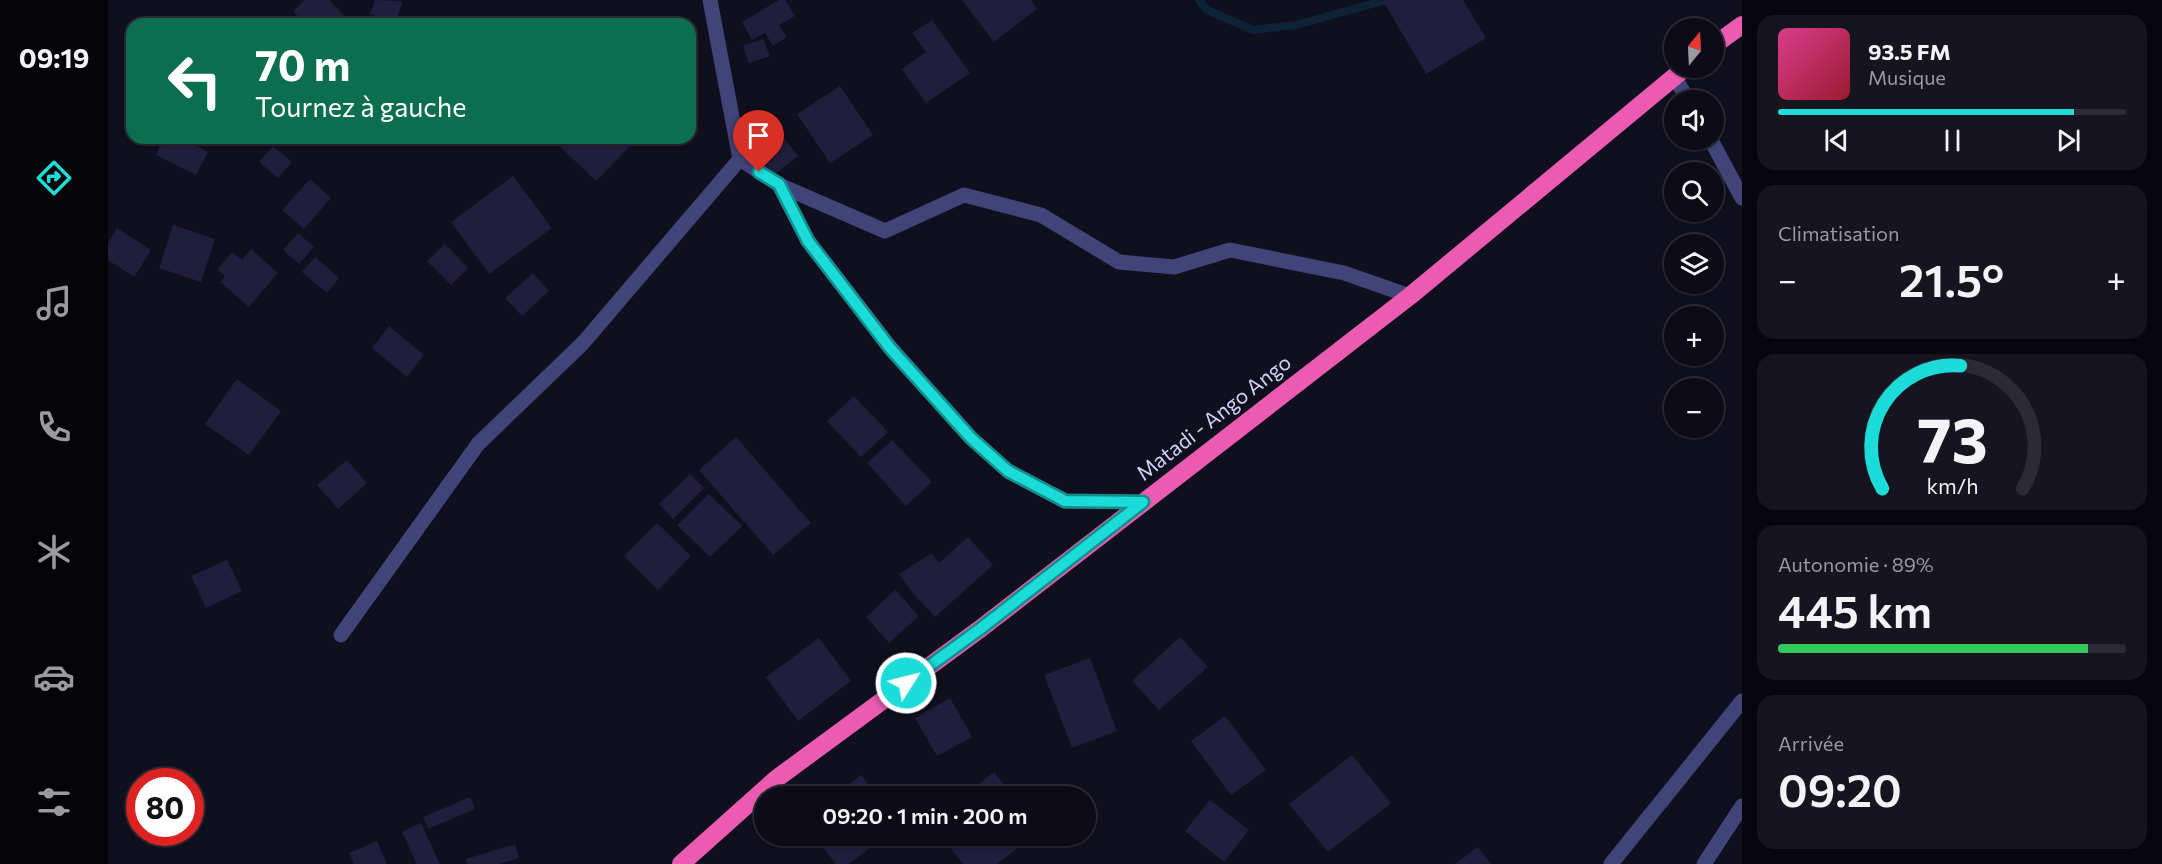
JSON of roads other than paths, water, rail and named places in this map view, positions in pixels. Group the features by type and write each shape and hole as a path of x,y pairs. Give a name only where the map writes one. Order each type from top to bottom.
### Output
{"highway":[{"path":"1724,38 1742,25"},
{"name":"Matadi - Ango Ango","path":"681,864 776,779 980,629 1410,296 1672,78"}],"street":[{"path":"710,0 740,159 779,184 885,231 964,195 1041,215 1119,262 1174,267 1230,250 1344,273 1410,296"},
{"path":"1716,150 1742,198"},
{"path":"341,635 478,444 583,343 740,159"},
{"path":"779,184 808,241 890,348 971,438 1008,471 1065,501 1143,502"},
{"path":"1611,864 1742,701"},
{"path":"1704,864 1742,806"}],"waterway":[{"path":"1199,0 1207,10 1253,30 1296,25 1383,1"}]}
